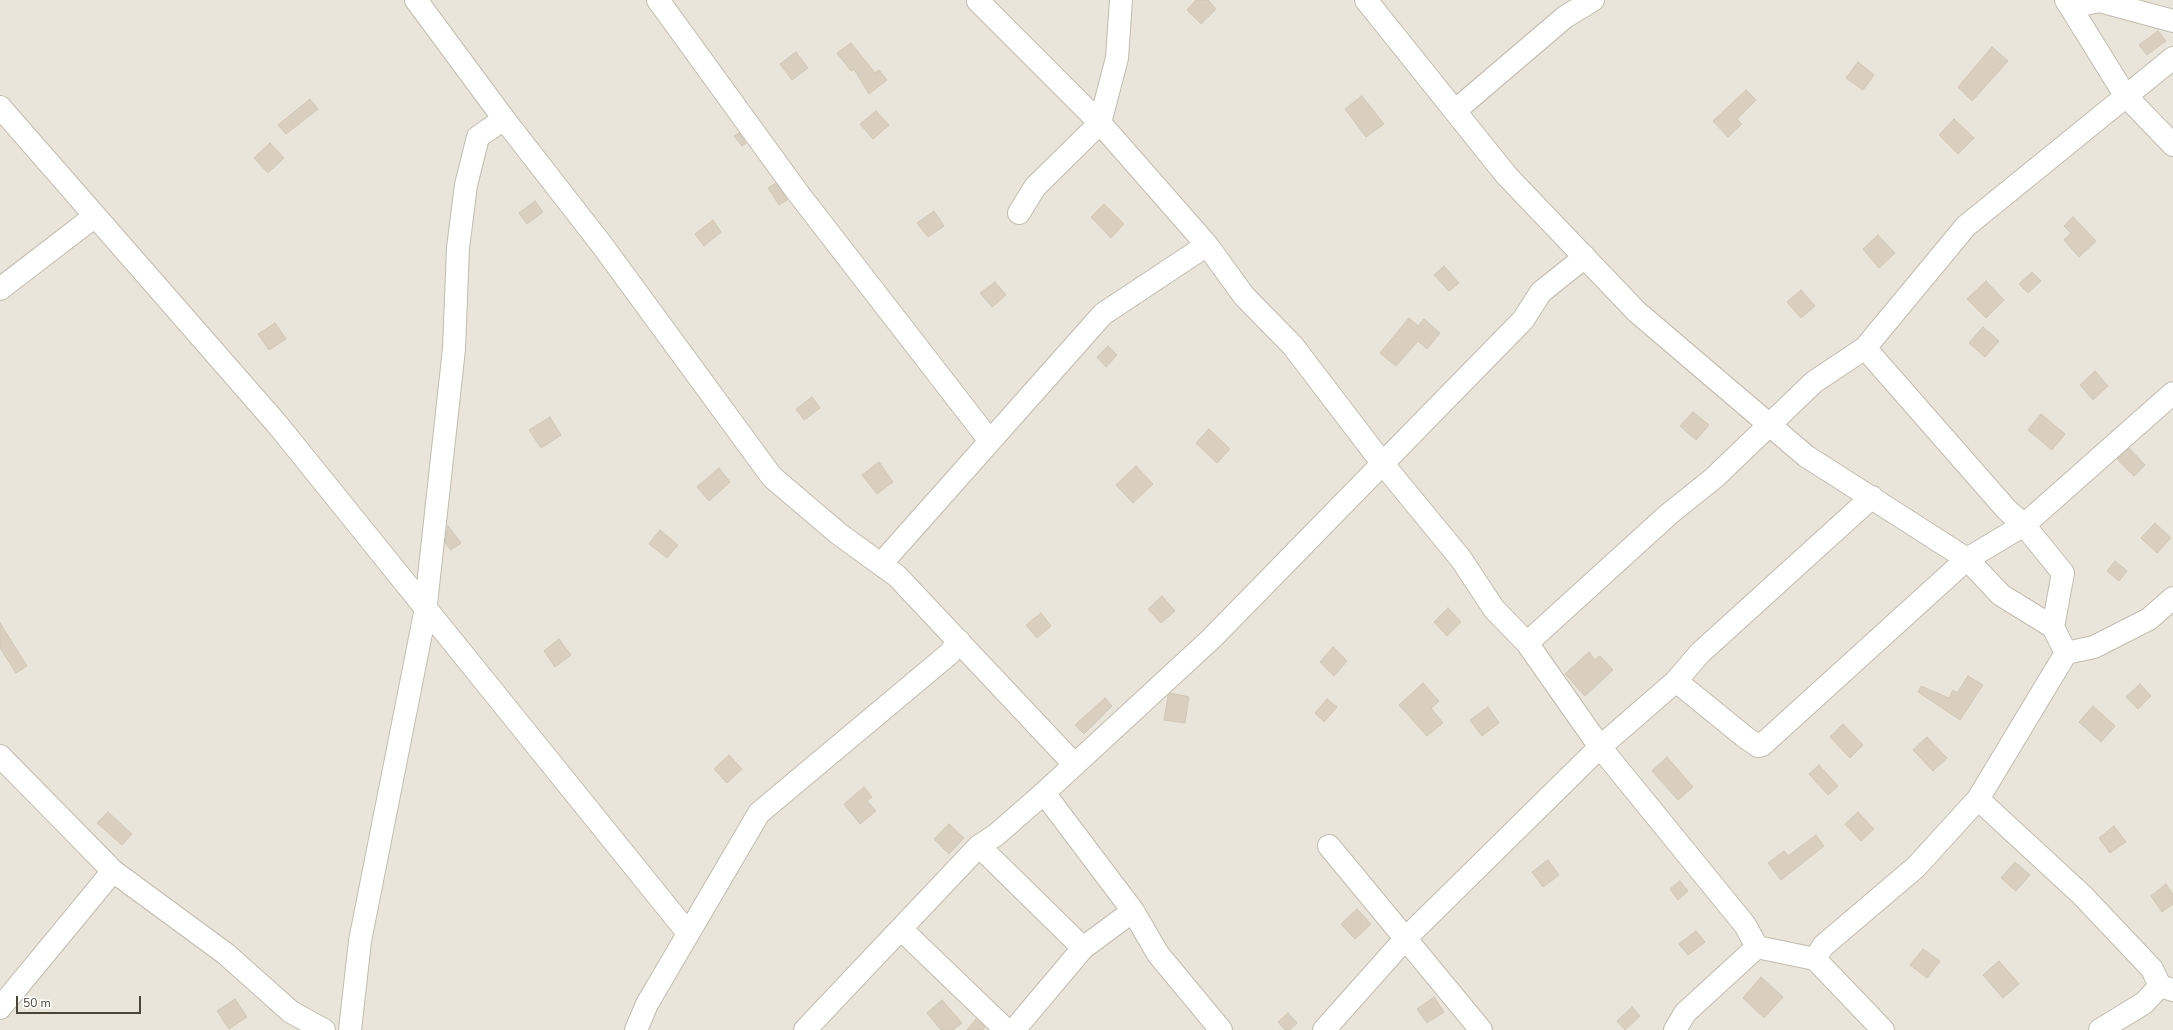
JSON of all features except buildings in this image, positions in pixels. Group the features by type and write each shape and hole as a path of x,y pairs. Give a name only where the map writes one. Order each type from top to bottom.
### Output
{"street":[{"path":"416,0 504,119 602,245 772,477 839,534 897,576 1074,764"},
{"path":"658,0 798,194 990,441"},
{"path":"1018,213 1035,188 1100,123 1117,58 1121,0"},
{"path":"1366,0 1508,176 1638,312 1806,456 1967,559 2001,595 2053,627 2066,653"},
{"path":"1456,110 1565,17 1593,0"},
{"path":"978,1 1100,123 1206,245 1244,296 1293,346 1383,464 1461,559 1494,609 1527,643 1600,747 1745,925 1757,947 1815,959 1883,1030"},
{"path":"2173,21 2099,1 2069,3 2125,96 2173,145"},
{"path":"1527,643 1669,514 1714,478 1814,382 1865,348 1966,226 2173,58"},
{"path":"0,107 277,424 688,933"},
{"path":"350,1030 360,941 426,608 454,349 458,248 466,185 478,137 504,119"},
{"path":"0,289 95,216"},
{"path":"881,564 1103,314 1206,245"},
{"path":"805,1030 979,846 996,835 1044,793 1211,638 1523,320 1541,292 1585,257"},
{"path":"1865,348 2007,510 2024,525 2063,573 2053,627"},
{"path":"1676,681 1745,737 1758,746 1762,745 1967,559 2024,525 2173,393"},
{"path":"1324,1030 1406,938 1600,747 1676,681 1700,653 1872,498"},
{"path":"1815,959 1823,946 1916,867 1978,799 2066,653 2094,648 2149,619 2173,598"},
{"path":"636,1030 647,1004 759,813 949,654 959,641"},
{"path":"0,756 113,870 226,954 291,1012 324,1030"},
{"path":"1044,793 1133,911 1158,954 1221,1030"},
{"path":"1978,799 2082,895 2152,969 2167,988 2100,1030"},
{"path":"979,846 1083,948"},
{"path":"1329,846 1481,1030"},
{"path":"0,1008 113,870"},
{"path":"1014,1030 1083,948 1133,911"},
{"path":"901,929 1006,1030"},
{"path":"1675,1030 1685,1013 1757,947"}],"shaded area":[{"path":"0,0 2173,0 2173,1030 0,1030"}]}
